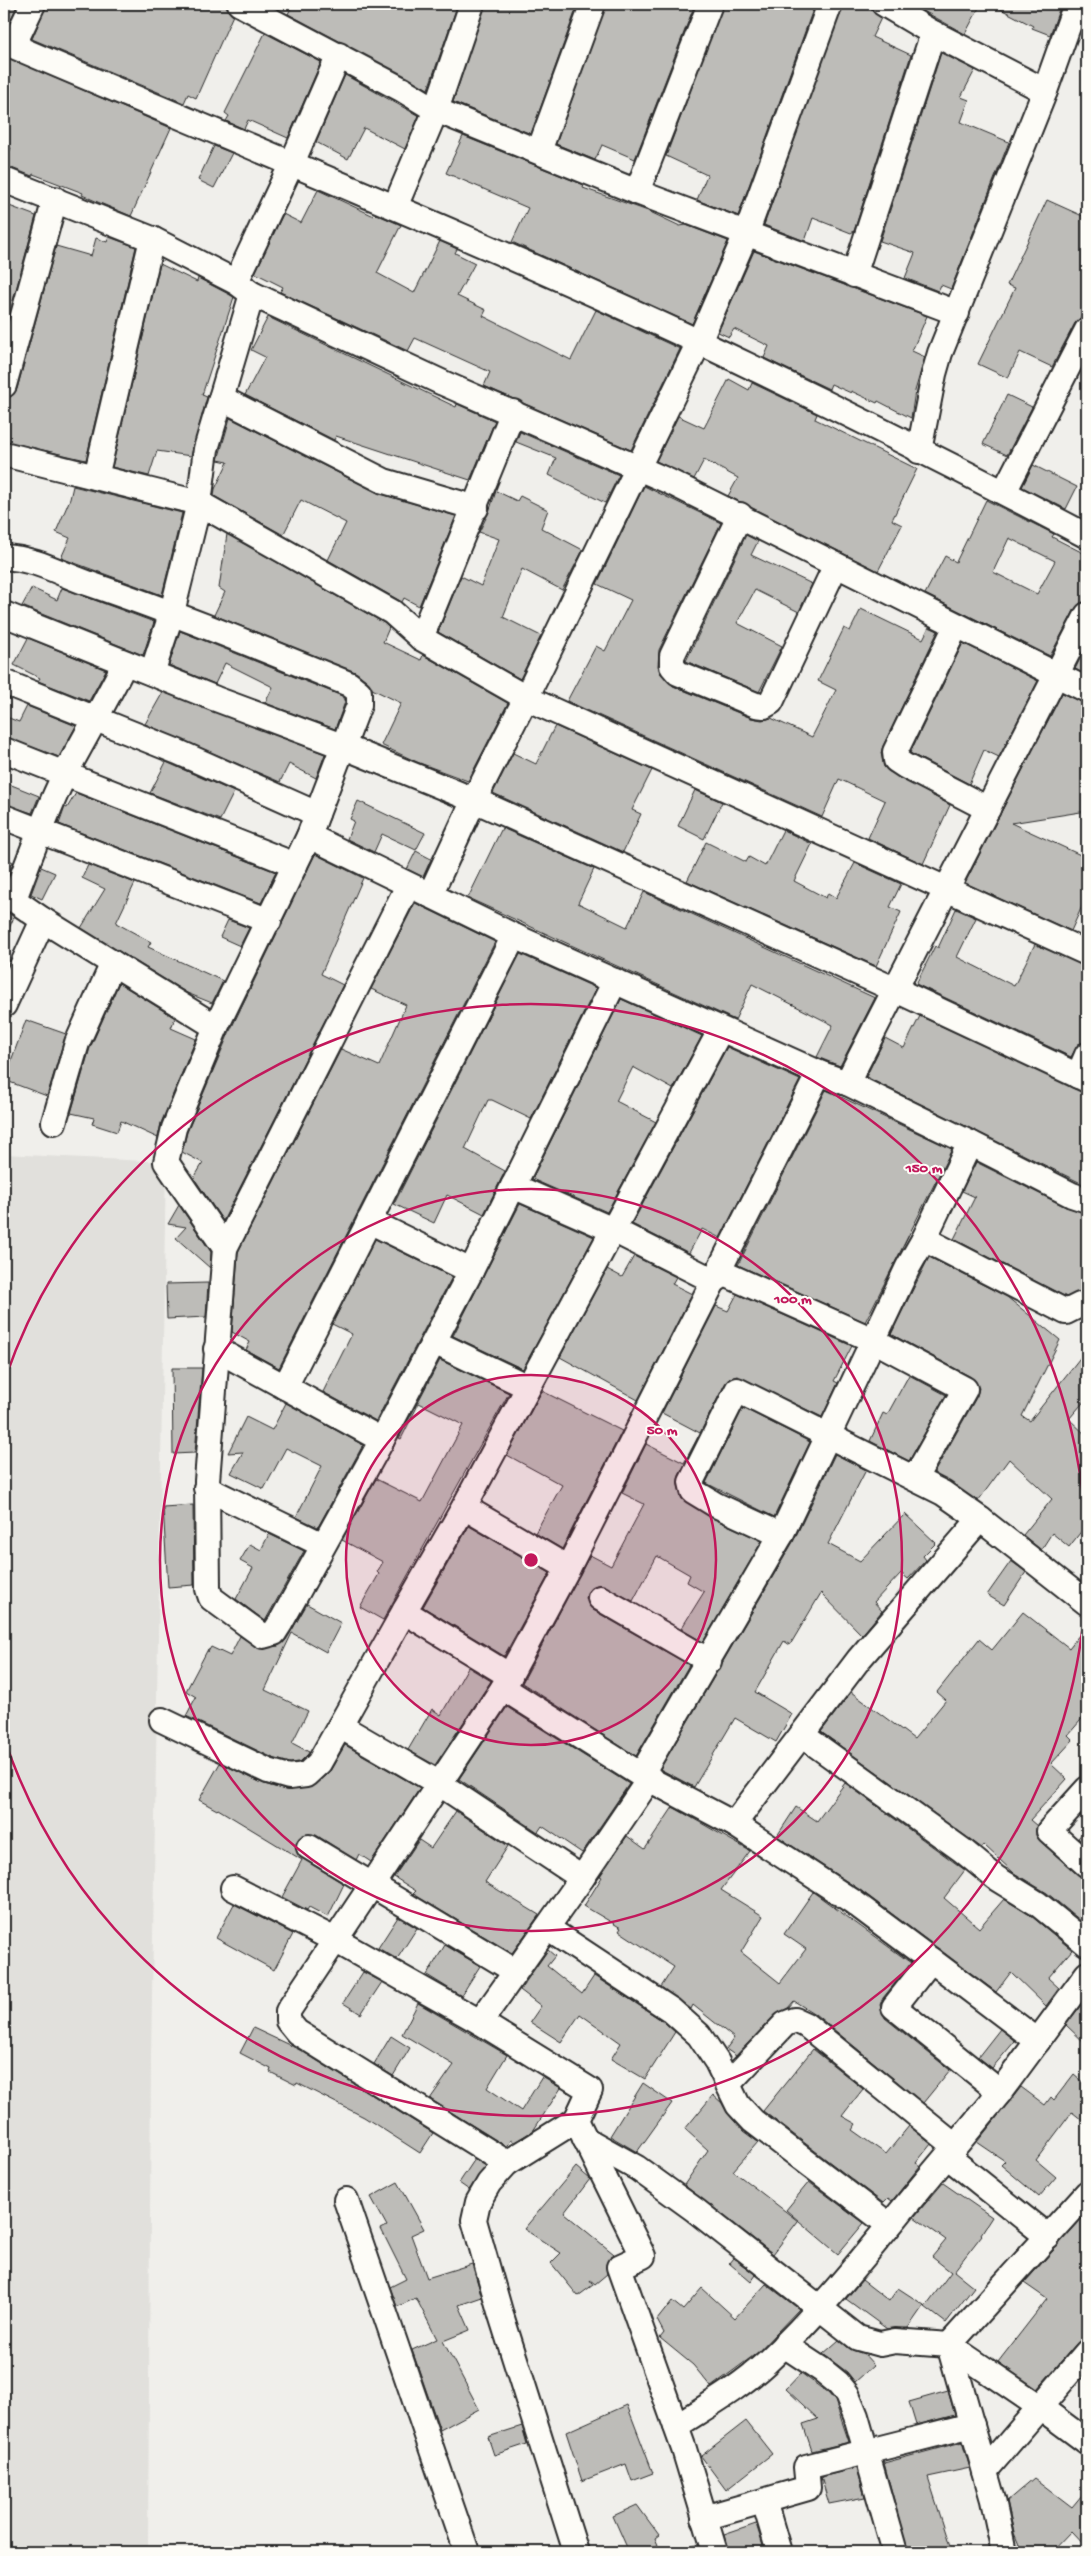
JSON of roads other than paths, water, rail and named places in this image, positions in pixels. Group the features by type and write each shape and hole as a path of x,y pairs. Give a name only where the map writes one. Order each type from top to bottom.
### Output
{"street":[{"path":"33,4 8,44 270,156 292,163 395,207 699,342 1004,492 1087,536"},
{"path":"240,4 404,90 436,110 636,192 957,313"},
{"path":"395,207 436,110 472,4"},
{"path":"539,151 593,4"},
{"path":"636,192 710,4"},
{"path":"430,895 474,800 639,470 699,342 746,234 830,4"},
{"path":"884,4 934,33 1045,91"},
{"path":"920,451 934,374 1045,91 1076,4"},
{"path":"854,275 934,33"},
{"path":"152,673 172,612 199,503 206,449 221,398 244,288 292,163 339,55"},
{"path":"4,180 152,239 244,288 434,379 513,412 639,470 668,480 1087,690"},
{"path":"4,385 55,200"},
{"path":"96,477 152,239"},
{"path":"1004,492 1078,371 1087,330"},
{"path":"221,398 384,481 476,508"},
{"path":"421,638 476,508 513,412"},
{"path":"4,454 199,503 392,612 421,638 526,698 1087,953"},
{"path":"740,515 672,656 672,666 678,673 756,705 764,706 771,702 836,565"},
{"path":"4,557 19,557 38,563 85,582 172,612 349,684 359,692 359,706 342,746 309,836 216,1027 174,1128 166,1162 226,1248"},
{"path":"4,614 125,663 342,746 474,800 896,990 1084,1070"},
{"path":"848,1083 1087,614"},
{"path":"956,626 895,752 896,760 988,809"},
{"path":"125,663 97,719 65,775 9,896 43,920 216,1027"},
{"path":"4,682 178,752 316,814"},
{"path":"4,750 295,865"},
{"path":"4,817 269,921"},
{"path":"309,836 408,886 720,1031 819,1073 848,1083 1072,1195 1087,1200"},
{"path":"408,886 226,1248 216,1349 206,1488 208,1589 211,1598 263,1636 274,1632 281,1622 382,1440 471,1271 615,981"},
{"path":"4,1005 43,920"},
{"path":"285,1387 514,936"},
{"path":"54,1122 77,1043 113,963"},
{"path":"162,1720 268,1771 290,1778 306,1775 319,1763 464,1507 720,1031"},
{"path":"507,2163 297,2032 288,2021 288,2012 506,1682 568,1568 819,1073"},
{"path":"480,2022 582,1878 646,1777 781,1535 908,1267 924,1239 970,1143"},
{"path":"513,1186 613,1230 714,1281"},
{"path":"369,1221 471,1271"},
{"path":"924,1239 1066,1312 1087,1305"},
{"path":"714,1281 725,1274 874,1340 965,1389 915,1478"},
{"path":"434,1342 528,1387"},
{"path":"216,1349 382,1440"},
{"path":"781,1535 716,1505 693,1491 691,1482 737,1390 828,1437 944,1493 1087,1603"},
{"path":"206,1488 323,1544"},
{"path":"464,1507 568,1568"},
{"path":"734,1824 858,1659 980,1519"},
{"path":"600,1598 709,1661"},
{"path":"405,1610 410,1616 646,1777 734,1824 852,1901 1038,2041"},
{"path":"340,1726 440,1784 582,1878"},
{"path":"802,1734 962,1850 996,1878 1038,1904 1087,1944"},
{"path":"1087,1789 1049,1831 1087,1865"},
{"path":"309,1847 374,1884 515,1971"},
{"path":"233,1888 335,1940 480,2022 590,2090 581,2129 643,2256 619,2267 676,2426 715,2552"},
{"path":"547,1928 671,2010 699,2035 738,2105 752,2121 889,2225"},
{"path":"931,1960 894,2007 1000,2092"},
{"path":"676,2426 729,2394 766,2363 820,2306 1000,2092 1087,1974"},
{"path":"728,2084 785,2024 795,2020 806,2025 1048,2237"},
{"path":"576,2552 501,2315 474,2220 478,2202 489,2183 507,2163 581,2129"},
{"path":"581,2129 637,2168 820,2306 858,2338 880,2344 894,2341 949,2345 1040,2407 1087,2442"},
{"path":"949,2345 1087,2194"},
{"path":"346,2200 467,2552"},
{"path":"784,2345 822,2370 838,2383 847,2394 895,2552"},
{"path":"949,2345 985,2471 1004,2552"},
{"path":"985,2471 1087,2352"},
{"path":"704,2518 808,2488 806,2467 972,2425"},
{"path":"764,2501 779,2552"}]}
